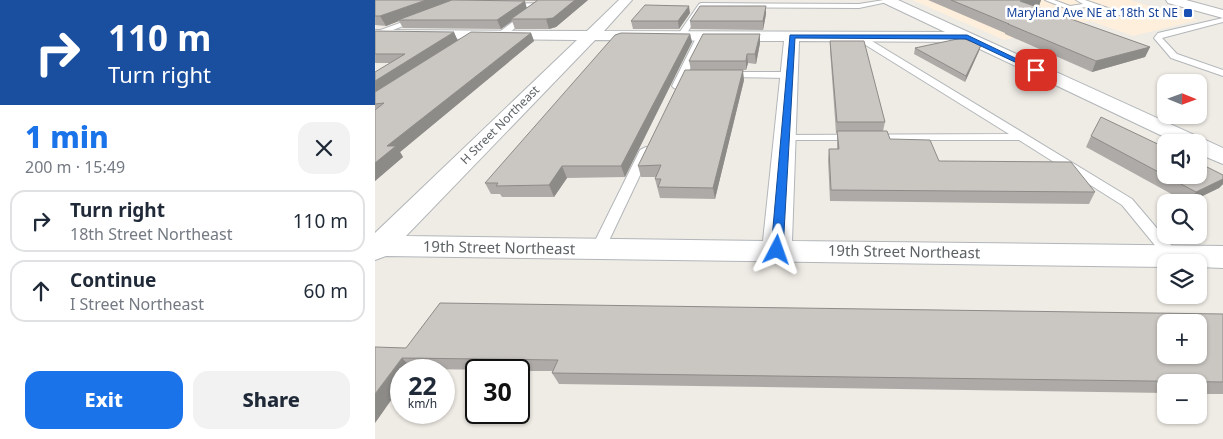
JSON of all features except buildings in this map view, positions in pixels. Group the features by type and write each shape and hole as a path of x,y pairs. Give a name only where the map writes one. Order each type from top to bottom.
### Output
{"street":[{"name":"H Street Northeast","path":"376,248 626,0"},
{"path":"888,0 1175,134"},
{"path":"1172,0 1223,14"},
{"path":"1214,0 1223,4"},
{"path":"376,34 967,37"},
{"path":"777,250 792,36"},
{"path":"1207,150 1223,157"},
{"name":"19th Street Northeast","path":"376,248 777,250 1157,256"},
{"name":"19th Street Northeast","path":"1207,257 1223,257"}],"lane":[{"path":"504,5 511,0"},
{"path":"681,36 701,5 859,6 888,0"},
{"path":"1048,0 1070,8 1091,4"},
{"path":"1079,0 1122,14"},
{"path":"496,5 540,5 501,35"},
{"path":"376,34 428,14"},
{"path":"1223,20 1161,35 1158,38 1174,56 1223,73"},
{"path":"460,46 476,34"},
{"path":"670,101 687,75 701,36"},
{"path":"859,36 1127,202 1170,254"},
{"path":"713,75 789,75"},
{"path":"784,138 1022,137"},
{"path":"599,249 649,144"}],"shaded area":[{"path":"912,0 1130,0 1198,20 1133,36 1090,21 1004,40"}],"place":[{"name":"Maryland Ave NE at 18th St NE","path":"1188,13"}],"route":[{"path":"777,250 792,36 967,37 1036,70"}]}
